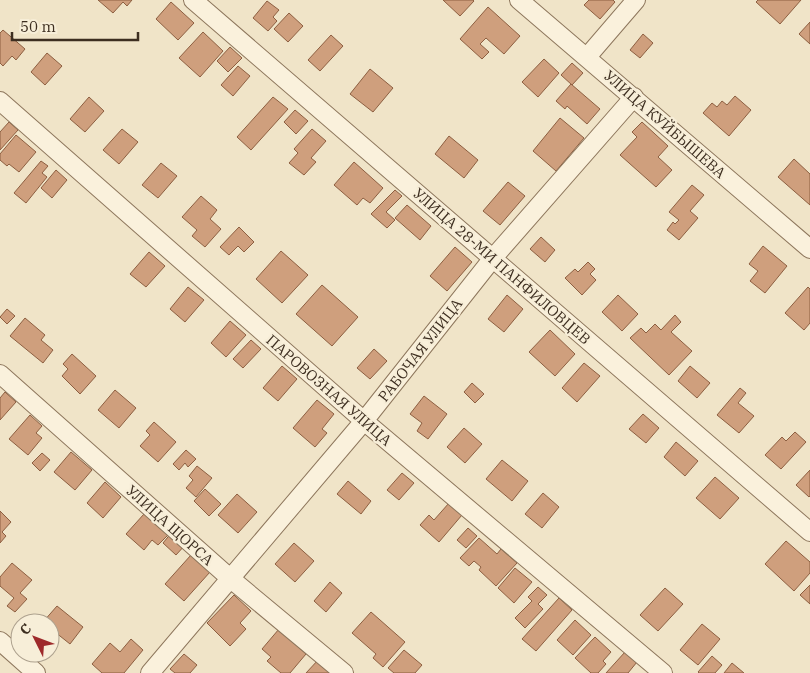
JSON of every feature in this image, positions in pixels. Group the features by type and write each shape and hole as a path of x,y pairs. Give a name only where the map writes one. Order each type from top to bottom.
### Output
{"street":[{"name":"УЛИЦА 28-МИ ПАНФИЛОВЦЕВ","path":"193,0 810,532"},
{"name":"УЛИЦА КУЙБЫШЕВА","path":"519,0 810,249"},
{"path":"587,57 636,0"},
{"name":"РАБОЧАЯ УЛИЦА","path":"150,673 364,421 493,258 634,97"},
{"name":"ПАРОВОЗНАЯ УЛИЦА","path":"0,101 364,421 663,673"},
{"name":"УЛИЦА ЩОРСА","path":"0,374 231,579 344,673"},
{"path":"0,641 36,673"}],"building":[{"path":"98,0 132,0 127,6 123,2 113,13"},
{"path":"443,0 473,0 474,1 460,16"},
{"path":"589,0 613,0 615,2 600,19 584,5"},
{"path":"758,0 801,0 780,24 756,2"},
{"path":"267,1 279,10 273,17 277,21 268,31 253,18"},
{"path":"171,2 194,23 178,40 156,19"},
{"path":"488,7 520,36 504,54 486,38 480,44 489,52 482,59 460,39"},
{"path":"289,13 303,26 288,42 274,29"},
{"path":"810,22 810,44 799,34"},
{"path":"3,30 25,49 16,60 12,56 3,66 0,63 0,33"},
{"path":"203,32 223,51 200,77 179,58"},
{"path":"643,34 653,43 640,58 630,50"},
{"path":"331,35 343,46 320,71 308,60"},
{"path":"230,47 242,58 228,72 217,61"},
{"path":"47,53 62,66 45,85 31,72"},
{"path":"544,59 559,73 538,97 522,82"},
{"path":"572,63 583,73 572,85 561,75"},
{"path":"238,66 250,76 233,96 221,85"},
{"path":"370,69 393,88 373,112 350,94"},
{"path":"571,84 600,109 587,124 567,106 565,109 556,101"},
{"path":"735,96 751,110 729,136 703,113 712,103 717,107 722,101 727,105"},
{"path":"89,97 104,111 85,132 70,119"},
{"path":"273,97 288,109 251,150 237,137"},
{"path":"295,110 308,121 296,134 284,122"},
{"path":"560,118 584,138 556,171 533,151"},
{"path":"9,122 18,130 0,150 0,132"},
{"path":"642,122 668,146 658,157 672,170 656,187 620,155 637,137 632,132"},
{"path":"122,129 138,142 119,164 103,150"},
{"path":"312,129 326,141 311,158 316,162 304,175 289,163 298,153 294,149"},
{"path":"16,135 36,152 19,172 0,160 0,154"},
{"path":"449,136 478,160 464,178 435,154"},
{"path":"794,159 810,174 810,205 778,177"},
{"path":"41,161 48,166 42,173 47,177 26,203 14,193"},
{"path":"354,162 383,188 370,203 363,198 357,205 334,185"},
{"path":"161,163 177,176 158,198 142,185"},
{"path":"56,170 67,180 52,198 41,188"},
{"path":"508,182 525,196 500,225 483,211"},
{"path":"692,185 704,195 690,211 698,218 679,240 667,230 673,222 675,224 679,220 669,212"},
{"path":"395,190 402,196 386,212 395,220 387,228 371,214"},
{"path":"201,196 217,210 210,219 221,229 205,247 192,236 197,230 182,217"},
{"path":"407,205 431,226 420,240 395,218"},
{"path":"239,227 254,242 244,252 238,246 229,255 220,247"},
{"path":"541,237 555,250 545,262 530,249"},
{"path":"763,246 787,266 765,293 750,281 758,271 749,264"},
{"path":"455,247 472,262 447,291 430,276"},
{"path":"281,251 308,275 282,303 256,279"},
{"path":"149,252 165,266 146,287 130,274"},
{"path":"588,262 595,269 590,274 596,280 582,295 565,278 575,269 578,272"},
{"path":"322,285 358,317 332,346 296,314"},
{"path":"188,287 204,300 185,322 170,309"},
{"path":"808,287 810,289 810,323 804,330 785,313"},
{"path":"507,295 523,309 504,332 488,319"},
{"path":"618,295 638,314 622,331 602,312"},
{"path":"7,309 15,316 7,324 0,317"},
{"path":"675,315 681,322 671,332 692,351 669,375 630,338 641,328 646,333 655,324 661,330"},
{"path":"25,318 45,335 41,340 53,350 43,363 10,336"},
{"path":"230,321 246,335 226,357 211,343"},
{"path":"550,330 575,354 555,376 529,352"},
{"path":"251,340 261,349 243,368 233,359"},
{"path":"374,349 387,361 370,379 357,368"},
{"path":"72,354 96,376 80,394 62,376 68,369 63,364"},
{"path":"584,363 600,376 577,402 562,388"},
{"path":"282,366 297,379 278,401 263,388"},
{"path":"690,366 710,383 697,398 678,381"},
{"path":"472,383 484,394 475,403 464,392"},
{"path":"740,388 746,393 738,403 754,416 739,433 717,415"},
{"path":"115,390 136,408 119,428 98,410"},
{"path":"5,392 16,402 0,420 0,398"},
{"path":"424,396 447,414 428,439 417,431 422,423 410,414"},
{"path":"317,400 334,414 322,429 327,433 315,447 293,428"},
{"path":"643,414 659,428 646,443 629,429"},
{"path":"30,415 42,426 36,433 42,438 28,455 9,439"},
{"path":"154,422 176,442 158,462 140,446 150,435 146,431"},
{"path":"464,428 482,444 465,463 447,447"},
{"path":"795,432 806,442 781,469 765,455 782,437 786,441"},
{"path":"676,442 698,461 685,476 664,457"},
{"path":"186,450 196,459 188,467 185,463 179,470 173,464"},
{"path":"71,452 92,470 75,490 54,472"},
{"path":"42,453 50,460 40,471 32,463"},
{"path":"502,460 528,481 512,501 486,479"},
{"path":"197,466 212,478 196,497 186,488 193,480 189,476"},
{"path":"810,470 810,496 809,497 796,485"},
{"path":"402,473 414,483 399,500 387,490"},
{"path":"715,477 739,498 720,519 696,498"},
{"path":"348,481 371,501 361,514 337,494"},
{"path":"105,482 121,497 103,518 87,503"},
{"path":"205,489 221,504 209,516 194,501"},
{"path":"543,493 559,507 542,528 525,514"},
{"path":"237,494 257,512 238,533 218,515"},
{"path":"449,503 462,515 439,542 420,525 429,515 434,520"},
{"path":"0,511 11,522 2,532 6,536 0,543"},
{"path":"144,514 168,535 158,545 152,540 144,550 126,534"},
{"path":"468,528 477,536 466,548 457,540"},
{"path":"172,532 186,544 176,555 163,543"},
{"path":"479,538 497,554 501,549 517,563 496,586 479,570 481,567 474,561 469,566 460,558"},
{"path":"786,541 810,562 810,573 794,591 765,564"},
{"path":"294,543 314,561 295,582 275,564"},
{"path":"191,555 210,572 184,601 165,584"},
{"path":"12,563 32,580 20,593 27,599 15,612 7,606 14,598 0,586 0,577"},
{"path":"515,568 532,582 514,603 498,588"},
{"path":"330,582 342,593 326,612 314,601"},
{"path":"810,585 810,604 800,595"},
{"path":"538,587 547,595 538,604 543,609 525,628 515,618 532,601 528,597"},
{"path":"665,588 683,604 658,631 640,615"},
{"path":"234,595 251,611 240,623 246,629 230,646 207,623"},
{"path":"559,598 572,610 536,651 522,639"},
{"path":"57,606 83,627 70,644 60,636 60,613 51,613"},
{"path":"371,612 405,642 383,667 373,658 376,654 352,633"},
{"path":"575,620 591,635 573,655 557,640"},
{"path":"702,624 720,639 698,665 680,650"},
{"path":"279,629 306,654 290,673 281,673 267,661 271,657 262,649"},
{"path":"595,637 611,652 603,661 606,664 598,673 591,673 575,658"},
{"path":"131,639 143,650 124,673 102,673 92,664 110,643 120,652"},
{"path":"404,650 422,665 415,673 394,673 388,668"},
{"path":"625,652 637,662 628,673 606,673"},
{"path":"184,654 197,665 190,673 175,673 170,669"},
{"path":"712,656 722,665 715,673 699,673 698,672"},
{"path":"319,659 335,673 306,673"},
{"path":"732,663 744,673 724,673"}]}
